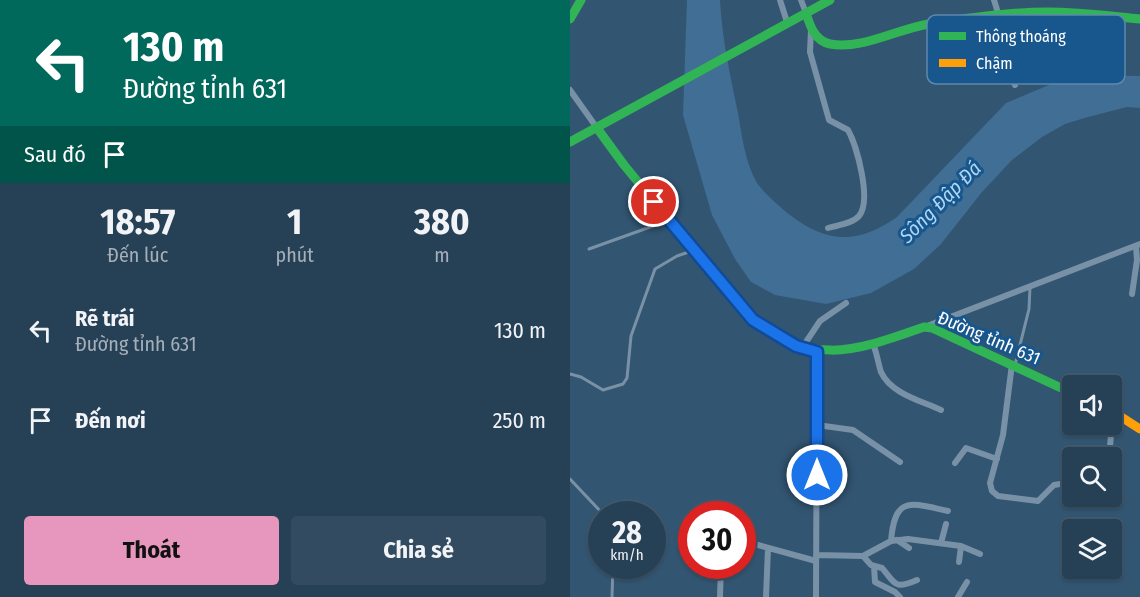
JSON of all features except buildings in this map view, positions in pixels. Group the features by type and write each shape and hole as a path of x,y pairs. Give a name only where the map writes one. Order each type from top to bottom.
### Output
{"main road":[{"path":"570,142 830,0"},
{"path":"570,19 576,2"},
{"path":"999,15 1048,12 1087,15"},
{"path":"806,13 811,30 824,42 838,44 927,24"},
{"path":"1125,18 1140,19"},
{"name":"Đường tỉnh 631","path":"597,128 694,251 753,320 802,348 817,352 837,352 873,344 924,327 939,331 1062,388"},
{"path":"1122,418 1140,429"}],"street":[{"path":"780,0 787,22"},
{"path":"801,0 806,13"},
{"path":"994,0 999,15"},
{"path":"811,30 810,52 830,120 848,130 862,176 861,213 850,222 828,228"},
{"path":"570,90 597,128"},
{"path":"924,327 1138,245 1132,294"},
{"path":"802,348 820,321 846,303"},
{"path":"873,344 881,372 889,382 907,396 941,410"},
{"path":"816,597 817,352"},
{"path":"1013,365 1003,435 990,488 999,496 1038,501 1054,485 1062,484"},
{"path":"817,425 853,430 900,462"},
{"path":"955,463 966,448 997,459"},
{"path":"894,541 895,514 902,507 917,506 948,511"},
{"path":"941,543 946,524"},
{"path":"756,546 816,558 863,556 894,541 914,539 961,546 980,554"},
{"path":"894,541 909,548"},
{"path":"959,562 961,546"},
{"path":"766,597 768,548"},
{"path":"863,556 874,566 882,568 890,581 898,585 917,580"},
{"path":"874,566 875,582 900,597"},
{"path":"720,597 721,579"},
{"path":"958,597 967,582"}],"lane":[{"path":"589,249 669,220"},
{"path":"570,374 603,390 623,384 627,378 631,336 655,269 677,256 694,251"},
{"path":"1013,365 1029,309 1030,285"},
{"path":"570,479 591,501"},
{"path":"612,597 613,579"}],"water":[{"name":"Sông Đập Đá","path":"687,0 720,0 724,42 743,140 757,183 768,196 804,225 830,235 856,236 883,226 897,217 1006,103 1051,84 1125,84 1125,76 1140,76 1140,108 1127,107 1088,117 1065,124 1042,137 1012,160 982,192 941,244 914,269 871,293 826,304 775,295 751,282 735,259 712,215 683,115"}],"traffic: fast":[{"path":"570,19 581,0"},
{"path":"570,142 830,0"},
{"path":"996,15 1033,12 1103,15"},
{"path":"806,13 811,28 820,40 830,44 867,42 927,24"},
{"path":"1125,17 1140,19"},
{"path":"597,128 624,165 747,314 771,331 792,342 812,348 832,350 874,343 924,327 932,328 1062,388"}],"traffic: slow":[{"path":"1122,417 1140,429"}],"route":[{"path":"654,202 753,320 796,346 817,352 817,475"}]}
